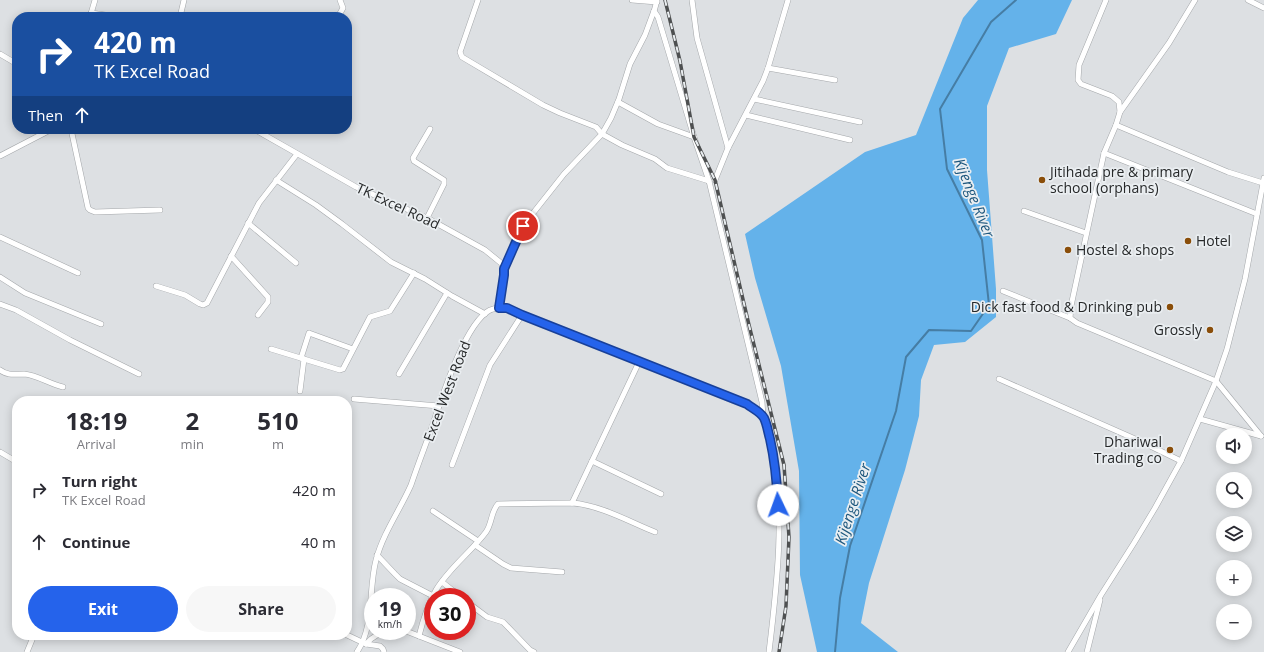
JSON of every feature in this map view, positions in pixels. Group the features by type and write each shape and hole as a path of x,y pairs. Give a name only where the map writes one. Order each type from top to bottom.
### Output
{"street":[{"path":"91,12 95,0"},
{"path":"181,12 184,0"},
{"path":"340,0 343,8 341,12"},
{"path":"478,0 460,52 462,57 543,105 596,127 602,134 655,160 666,168 712,181"},
{"path":"632,0 657,1 645,36 630,64 618,102 602,134 564,174 526,222 518,235 504,269 499,308 507,308 747,404 763,417"},
{"path":"692,0 697,38 728,148"},
{"path":"712,181 754,99 768,68 788,0"},
{"path":"1106,0 1079,65 1078,80 1081,84 1112,96 1119,102 1120,112"},
{"path":"1070,318 1071,306 1086,233 1104,153 1120,112 1169,43 1195,0"},
{"path":"1248,0 1264,8"},
{"path":"654,11 658,17 694,137 712,181 762,402 763,417 774,456 778,491 777,580 769,652"},
{"path":"0,54 12,61"},
{"path":"768,68 835,80"},
{"path":"754,99 860,122"},
{"path":"618,102 658,124 694,137"},
{"path":"746,114 850,140"},
{"path":"1068,652 1101,595 1134,543 1181,461 1216,381 1227,349 1245,278 1263,180 1228,172 1116,125"},
{"path":"427,218 445,182 442,178 413,160 430,129"},
{"path":"0,156 42,134"},
{"path":"72,134 88,208 90,210 95,212 160,210"},
{"name":"TK Excel Road","path":"263,134 356,187 427,218 485,250 501,263 504,269"},
{"path":"1104,153 1257,214"},
{"path":"156,286 185,295 203,305 207,303 259,203 297,154"},
{"path":"276,180 329,214 391,262 414,273 446,293 485,314"},
{"path":"1024,211 1086,233"},
{"path":"248,223 296,263"},
{"path":"0,237 78,273"},
{"path":"231,256 268,297 268,302 258,315"},
{"path":"271,348 340,370 344,367 370,317 390,312 414,273"},
{"path":"0,277 25,293 101,324"},
{"path":"1003,291 1070,318 1077,323 1216,381 1262,436"},
{"path":"399,374 446,293"},
{"path":"0,304 16,310 70,340 140,374"},
{"name":"Excel West Road","path":"357,652 364,643 377,555 385,535 409,489 456,360 474,327 490,310 499,308"},
{"path":"452,465 490,365 522,315"},
{"path":"300,391 302,358 309,333 353,349"},
{"path":"572,503 639,362"},
{"path":"0,370 9,374 30,375 53,385 63,387"},
{"path":"999,379 1142,442 1181,461"},
{"path":"354,399 439,406"},
{"path":"1200,419 1262,436"},
{"path":"0,452 12,459"},
{"path":"592,461 661,494"},
{"path":"439,588 442,582 488,529 495,508 498,504 580,504 604,511 655,532"},
{"path":"433,511 503,564 511,568 562,572"},
{"path":"377,555 400,579 424,591"},
{"path":"442,582 450,588"},
{"path":"1088,652 1101,595"},
{"path":"476,609 487,617 503,622 530,650 534,652"},
{"path":"419,636 424,619"},
{"path":"416,635 460,652"},
{"path":"352,637 364,643 380,646 384,652"},
{"path":"27,652 32,640"},
{"path":"364,643 369,640"}],"shaded area":[{"path":"978,0 1072,0 1056,34 1009,48 987,106 987,170 996,289 996,317 965,342 934,345 921,380 919,416 905,470 869,583 861,623 898,652 817,652 800,575 799,471 781,366 755,278 745,234 865,152 916,135 963,18"}],"waterway":[{"name":"Kijenge River","path":"835,652 840,598 850,546 896,411 906,357 929,330 971,331 989,305 982,240 947,169 940,109 991,22 1016,0"}],"railway":[{"path":"665,0 680,61 694,137 715,180 784,465 789,537 786,606 779,652"}],"place":[{"name":"Jitihada pre & primary school (orphans)","path":"1042,180"},
{"name":"Hotel","path":"1188,241"},
{"name":"Hostel & shops","path":"1068,250"},
{"name":"Dick fast food & Drinking pub","path":"1170,307"},
{"name":"Grossly","path":"1210,330"},
{"name":"Dhariwal Trading co","path":"1170,450"}],"route":[{"path":"523,226 504,269 499,308 507,308 713,392 747,404 763,417 767,427 774,456 778,505"}]}
